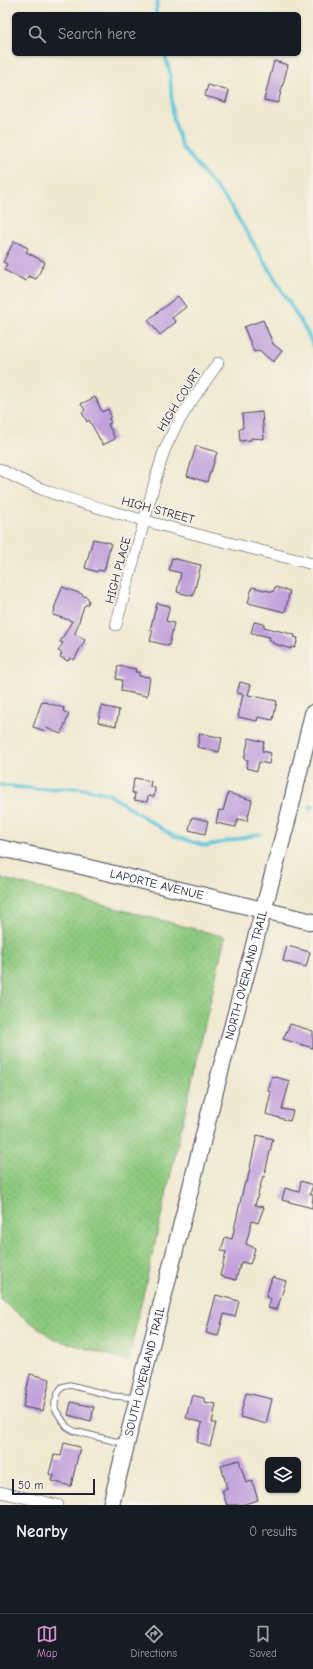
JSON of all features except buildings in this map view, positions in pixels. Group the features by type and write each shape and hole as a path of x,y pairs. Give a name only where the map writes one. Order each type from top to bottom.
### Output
{"main road":[{"name":"NORTH OVERLAND TRAIL","path":"178,1237 262,910 289,814 313,714"},
{"name":"LAPORTE AVENUE","path":"0,848 313,922"},
{"name":"SOUTH OVERLAND TRAIL","path":"111,1505 178,1237"}],"street":[{"name":"HIGH COURT","path":"144,521 164,451 175,428 190,403 218,363"},
{"name":"HIGH STREET","path":"0,469 23,483 53,495 144,521 313,564"},
{"name":"HIGH PLACE","path":"116,625 144,521"},
{"path":"0,1492 58,1505"}],"lane":[{"path":"126,1444 74,1431 67,1427 55,1409 55,1402 62,1387 70,1385 113,1396 138,1398"}],"green space":[{"path":"0,878 225,937 128,1361 54,1339 0,1300"}],"waterway":[{"path":"156,12 158,0"},
{"path":"166,56 170,74 173,118 182,147 229,203 307,332 313,346"},
{"path":"0,785 36,789 78,788 107,793 173,836 206,846 260,834"},
{"path":"310,808 313,805"}]}
